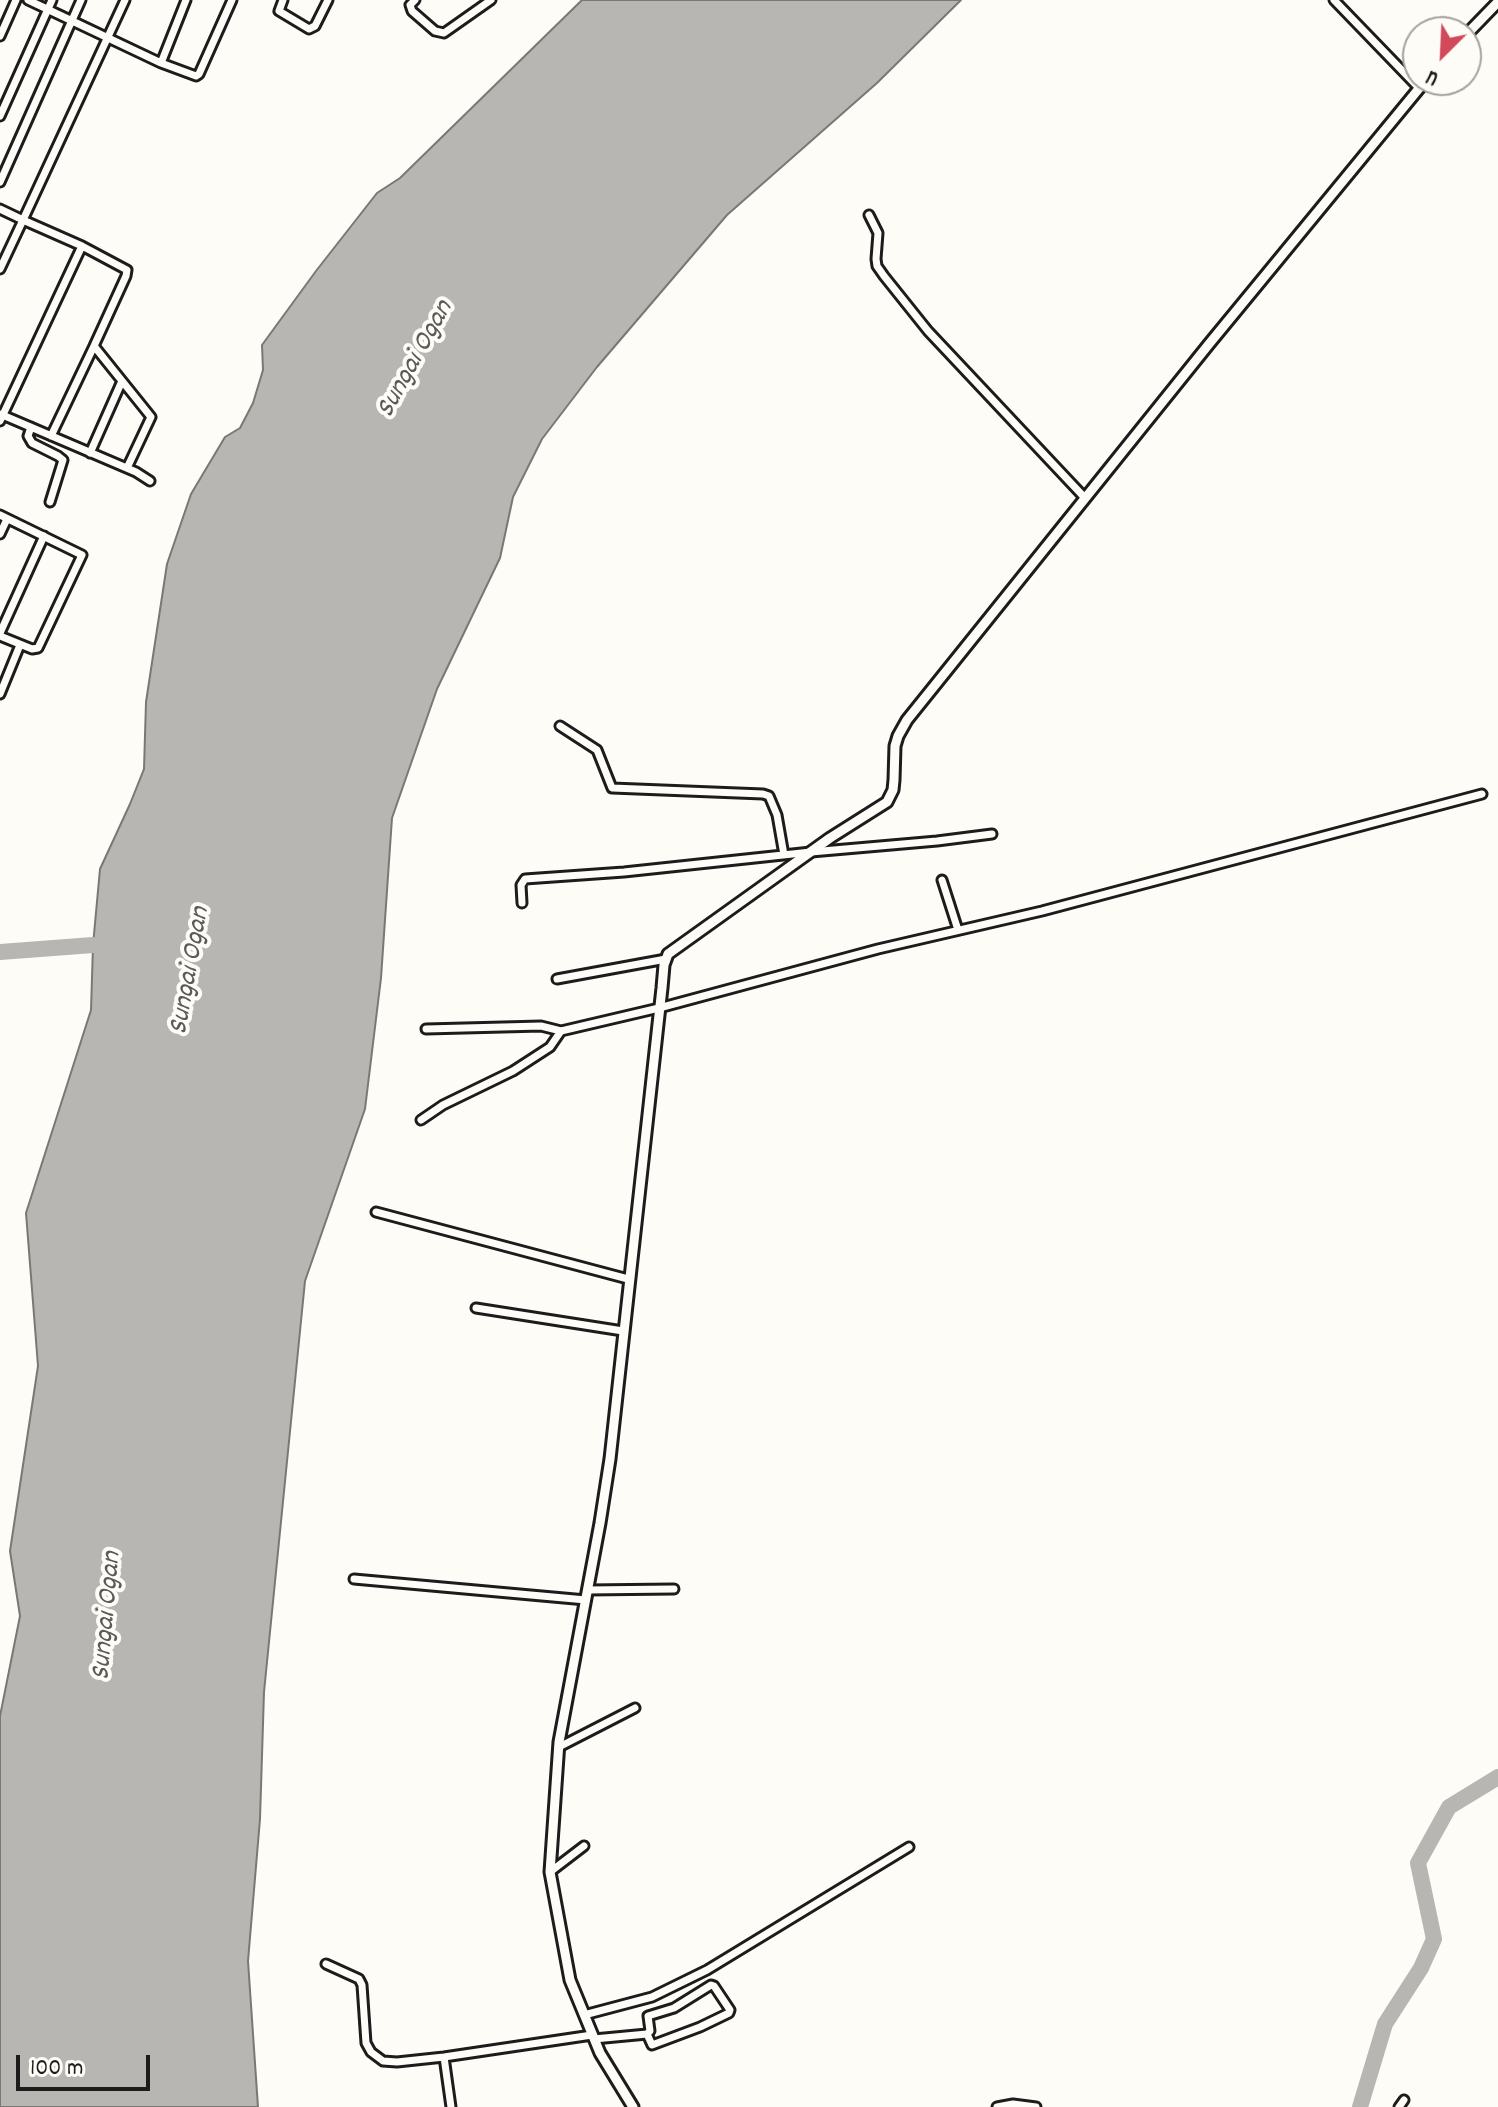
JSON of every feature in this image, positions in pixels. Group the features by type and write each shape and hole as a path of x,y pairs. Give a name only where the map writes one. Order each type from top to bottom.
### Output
{"street":[{"path":"0,36 16,0"},
{"path":"28,0 161,63 197,75 232,0"},
{"path":"0,116 52,0"},
{"path":"0,182 81,0"},
{"path":"0,269 125,0"},
{"path":"161,63 186,0"},
{"path":"283,0 279,11 309,29 315,26 328,0"},
{"path":"415,0 410,5 412,11 435,31 444,33 491,0"},
{"path":"1334,0 1402,64"},
{"path":"1482,18 1498,2"},
{"path":"633,2107 600,2053 570,1980 550,1872 559,1747 610,1459 659,1008 668,954 887,802 893,790 893,760 902,726 1413,96"},
{"path":"0,209 127,270 51,436"},
{"path":"869,215 878,233 877,266 884,276 928,331 1085,498"},
{"path":"82,246 1,417 127,468 150,481"},
{"path":"94,346 151,417 127,468"},
{"path":"90,453 122,381"},
{"path":"31,427 28,436 32,443 63,460 50,502"},
{"path":"0,534 4,517 44,536 81,554 82,558 41,646 35,650 0,634 44,536"},
{"path":"0,694 20,645"},
{"path":"560,726 597,750 612,788 769,796 777,815 784,855"},
{"path":"426,1029 541,1026 561,1031 659,1008 956,927 1057,907 1482,794"},
{"path":"522,903 521,885 525,879 624,872 992,834"},
{"path":"942,880 956,927"},
{"path":"557,979 665,962"},
{"path":"421,1120 443,1105 513,1071 550,1047 561,1031"},
{"path":"376,1212 628,1279"},
{"path":"476,1308 623,1331"},
{"path":"354,1579 586,1595 674,1589"},
{"path":"559,1747 635,1708"},
{"path":"550,1872 584,1846"},
{"path":"584,2015 652,1997 707,1970 909,1847"},
{"path":"326,1964 359,1979 366,2043 371,2052 383,2061 444,2057 593,2037 647,2034"},
{"path":"711,1985 730,2010 700,2027 654,2044 651,2044 647,2034 650,2031 648,2016 674,2008 711,1985"},
{"path":"444,2057 451,2107"},
{"path":"997,2107 1013,2104 1036,2107"}],"water":[{"name":"Sungai Ogan","path":"582,0 961,0 877,83 727,215 597,367 542,439 513,497 500,558 437,689 392,818 381,978 365,1109 305,1281 264,1692 260,1819 248,1961 258,2107 0,2107 0,1716 20,1616 10,1551 38,1366 26,1213 91,1010 100,869 144,769 146,702 167,564 191,494 225,437 240,428 253,403 263,370 262,345 316,271 377,193 400,178"}],"waterway":[{"path":"0,952 93,945"},
{"path":"1360,2107 1385,2024 1421,1968 1434,1939 1418,1863 1449,1807 1498,1777"}]}
